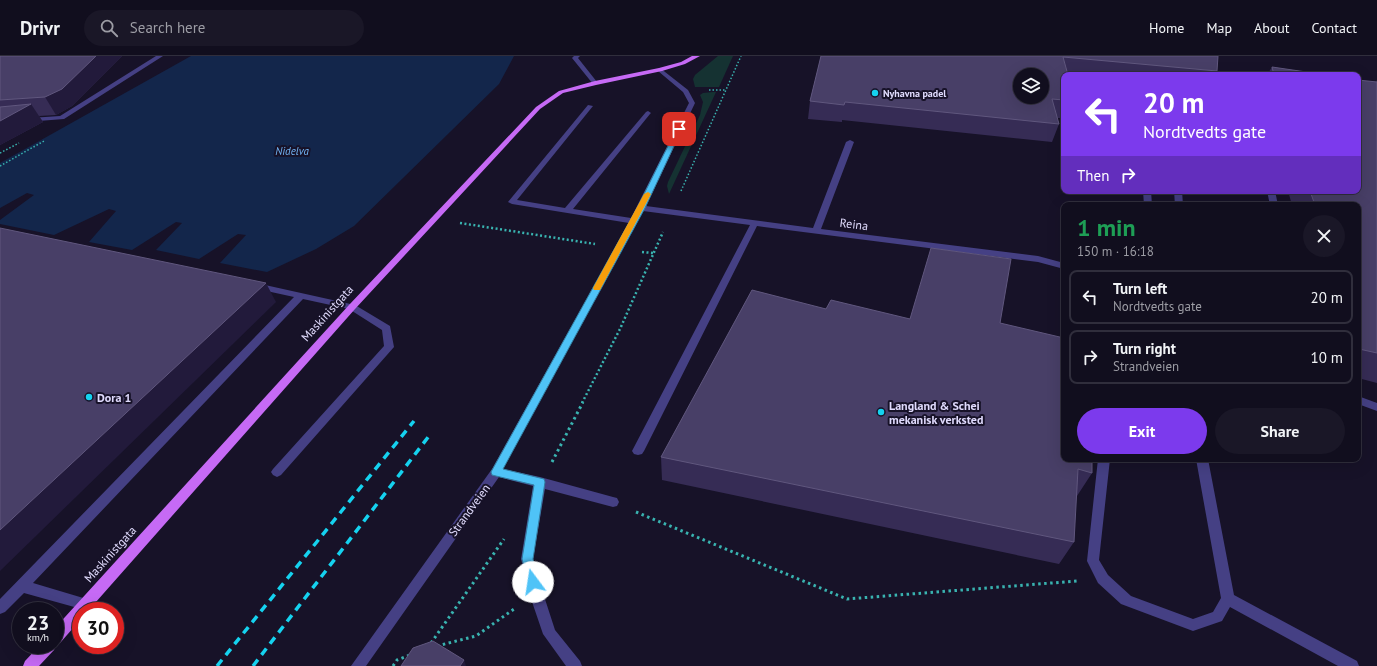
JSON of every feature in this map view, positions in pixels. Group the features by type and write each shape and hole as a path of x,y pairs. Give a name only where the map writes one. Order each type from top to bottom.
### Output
{"main road":[{"path":"660,70 683,63 697,56"},
{"name":"Maskinistgata","path":"87,602 352,307 538,108 560,92 595,83 660,70"},
{"name":"Maskinistgata","path":"64,628 72,619"},
{"path":"30,666 41,654"}],"street":[{"path":"0,122 62,118 160,56"},
{"path":"577,56 575,58 595,83"},
{"name":"Strandveien","path":"358,666 496,472 641,208 692,103 686,91 660,70"},
{"path":"590,106 512,202 634,221"},
{"path":"567,210 648,113"},
{"path":"816,231 850,142"},
{"name":"Reina","path":"641,208 1038,259 1061,265"},
{"path":"638,451 755,223"},
{"path":"247,284 352,307 387,328 389,347 277,472"},
{"path":"0,608 301,296"},
{"path":"1361,401 1377,407"},
{"path":"1104,462 1093,560 1103,579 1126,600 1193,626 1217,617 1228,600 1203,462"},
{"path":"496,472 540,482 613,502"},
{"path":"540,482 527,559 536,594 550,634 575,666"},
{"path":"22,586 78,602"},
{"path":"1228,600 1352,666"}],"path":[{"path":"679,195 741,56"},
{"path":"0,166 46,140"},
{"path":"433,219 653,253"},
{"path":"540,482 563,442 620,329 665,228"},
{"path":"613,502 847,599 1103,579"},
{"path":"505,538 428,648 476,636 536,594"},
{"path":"393,666 397,660 416,652"}],"green space":[{"path":"718,56 733,56 719,87 695,87 693,79 695,75"},
{"path":"716,92 669,194 667,186 668,182 700,115 703,102 700,95 703,93"}],"water":[{"name":"Nidelva","path":"191,56 514,56 499,84 354,226 316,249 267,272 220,263 246,235 238,234 199,259 156,250 182,223 176,222 132,250 89,242 116,211 109,209 54,235 0,224 0,220 34,195 27,193 0,208 0,163"}],"building":[{"path":"0,56 96,56 62,89 45,97 0,100"},
{"path":"821,56 1218,56 1217,71 1063,57 1067,72 1061,72 1061,100 1052,99 1059,124 845,102 844,105 810,101"},
{"path":"1272,67 1306,72 1273,72"},
{"path":"1361,80 1377,82 1377,353 1361,349 1361,202 1314,202 1311,194 1361,194"},
{"path":"31,104 0,121 0,107"},
{"name":"Dora 1","path":"0,228 266,283 0,530"},
{"name":"Langland & Schei mekanisk verksted","path":"931,248 1011,259 1000,323 1061,337 1061,462 1092,462 1092,473 1078,469 1074,542 661,457 752,290 826,309 831,300 910,319"},
{"path":"433,641 464,660 460,666 401,666 413,648"}],"railway":[{"path":"217,666 414,421"},
{"path":"253,666 429,436"}],"slow traffic":[{"path":"597,288 648,194"}],"place":[{"name":"Nyhavna padel","path":"875,93"},
{"name":"Dora 1","path":"89,397"},
{"name":"Langland & Schei mekanisk verksted","path":"881,412"}],"route":[{"path":"533,582 527,559 540,482 496,472 641,208 679,129"}]}
